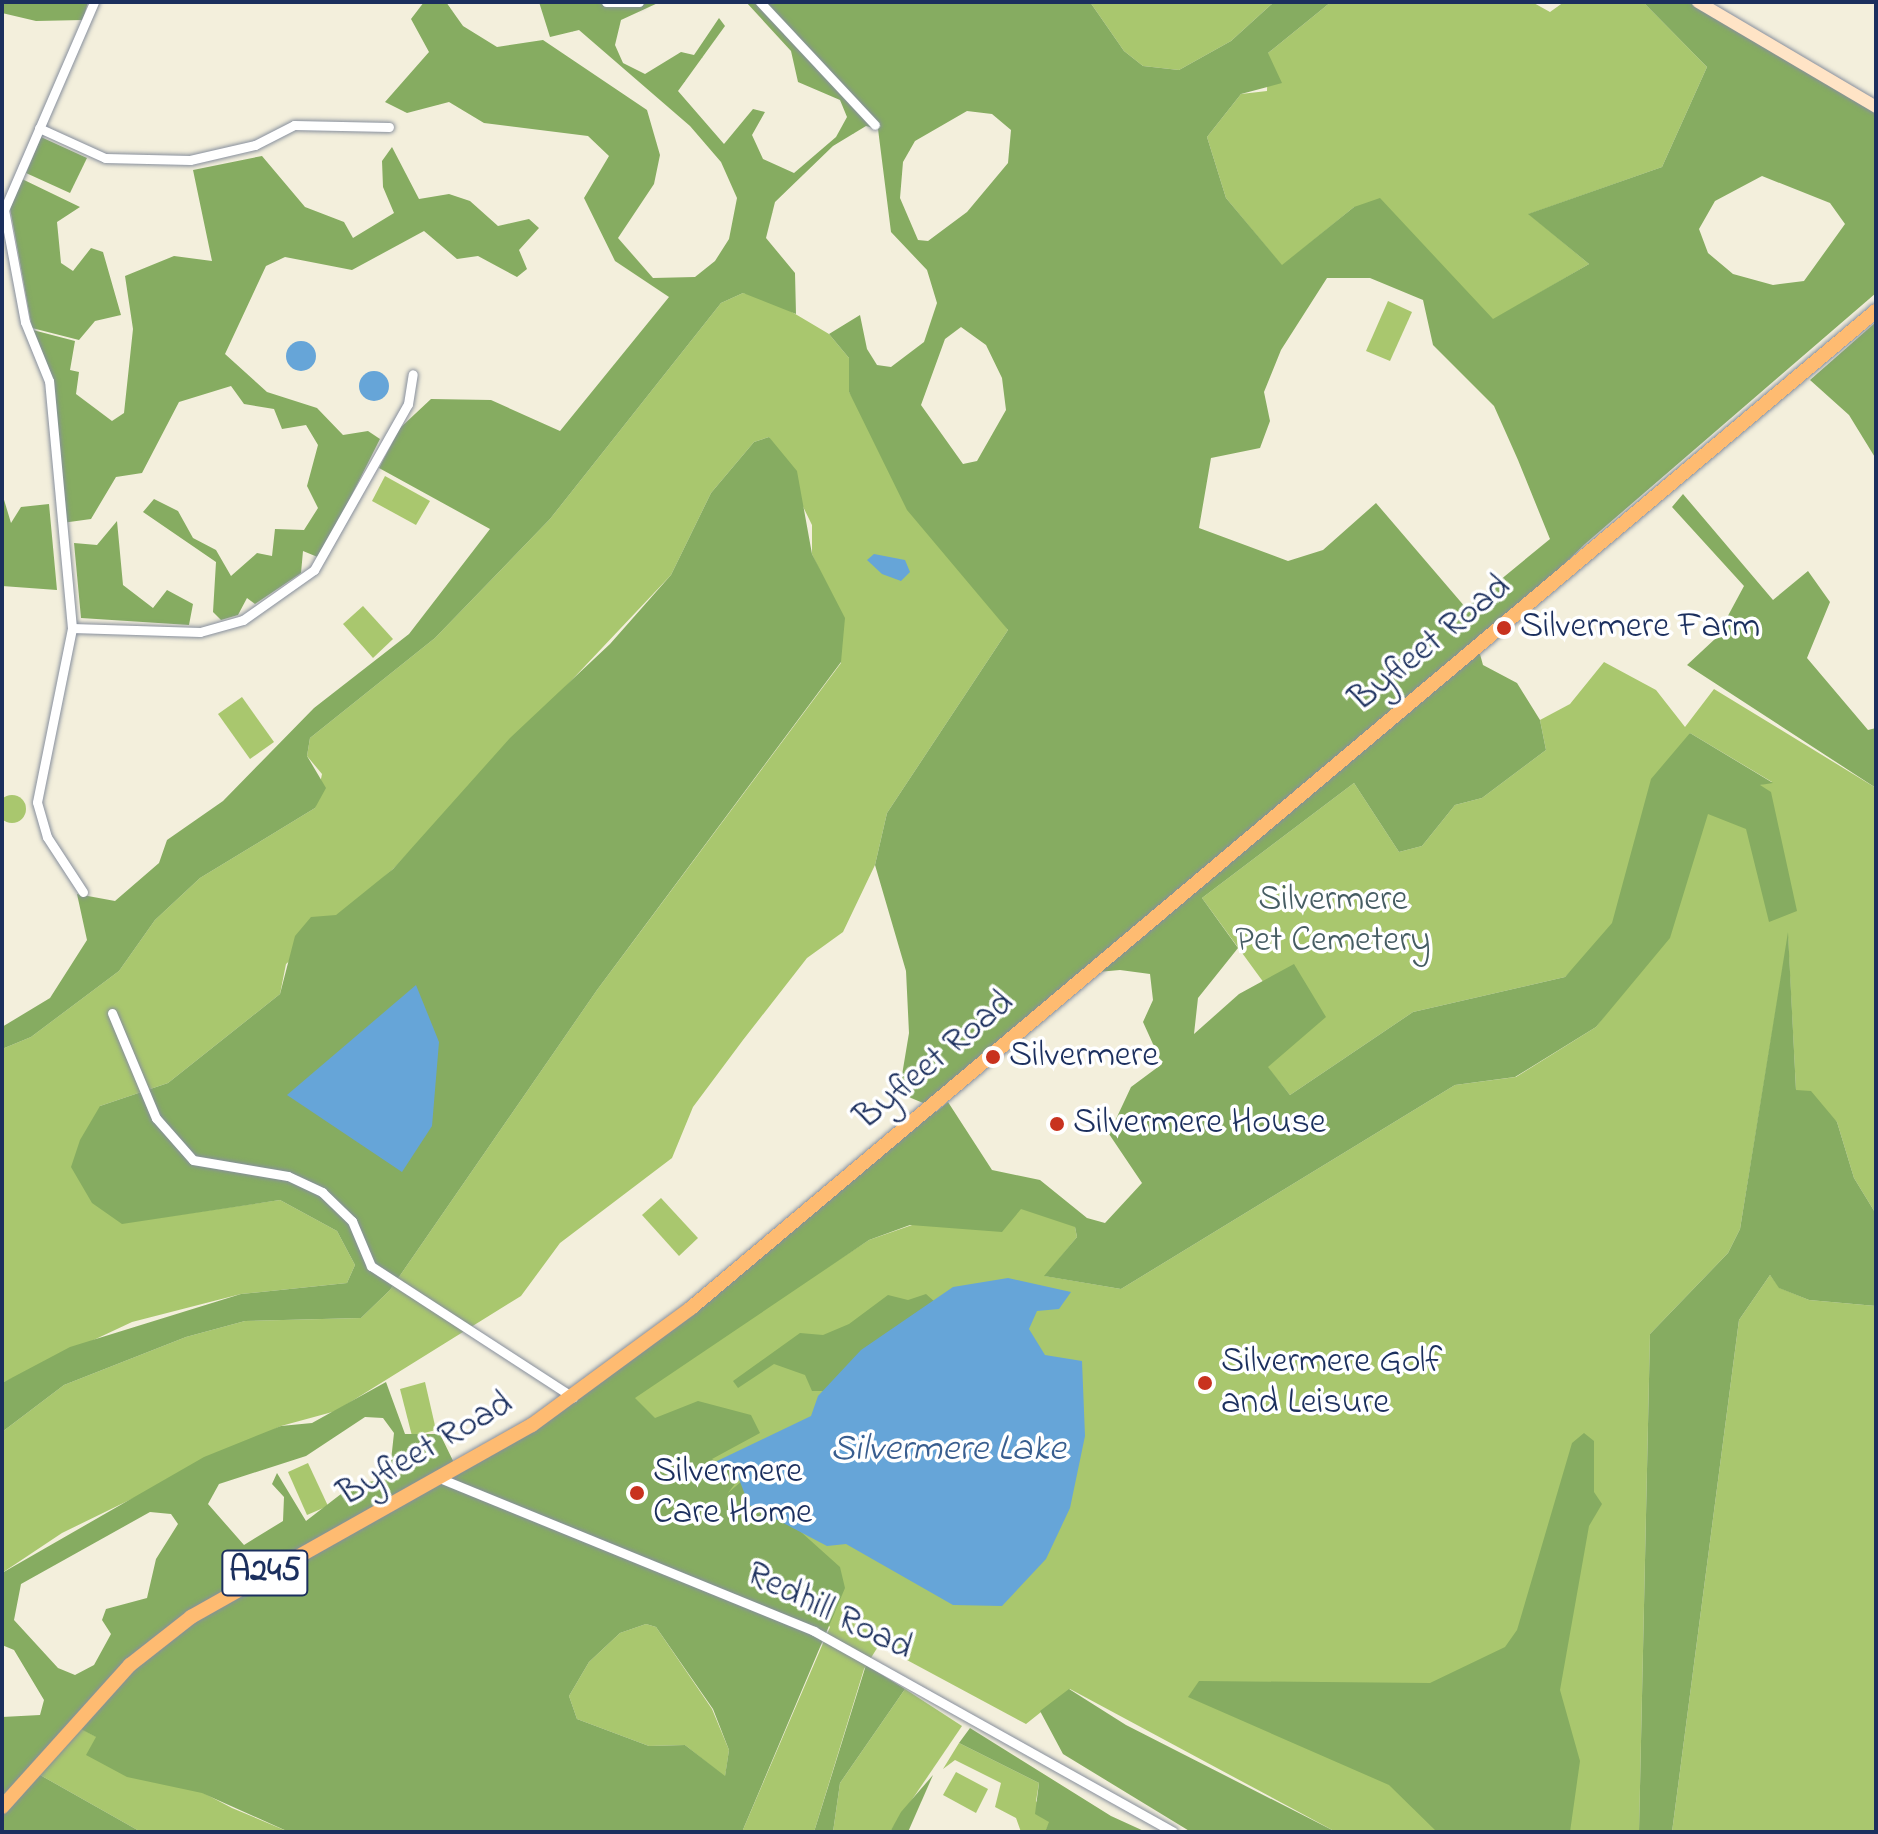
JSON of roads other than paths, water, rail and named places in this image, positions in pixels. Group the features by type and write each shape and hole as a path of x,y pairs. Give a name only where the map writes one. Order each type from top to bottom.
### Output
{"main road":[{"path":"1698,2 1876,107"},
{"name":"Byfleet Road","path":"2,1807 164,1637 232,1589 442,1479 573,1397 691,1308 1876,311"}],"street":[{"path":"83,892 47,837 37,802 72,628 49,381 25,322 3,210 94,2"},
{"path":"606,2 639,2"},
{"path":"760,2 875,125"},
{"path":"39,128 105,158 190,160 255,145 294,125 389,127"},
{"path":"72,628 200,632 243,620 314,570 408,404 413,374"},
{"path":"112,1013 156,1118 193,1160 288,1176 322,1192 352,1221 371,1266 573,1397"},
{"name":"Redhill Road","path":"442,1479 814,1631 1173,1832"}],"water":[{"path":"301,341 307,342 315,350 315,362 307,370 301,371 295,370 287,362 286,356 287,350 295,342"},
{"path":"374,371 380,372 388,380 388,392 380,400 374,401 368,400 360,392 359,386 360,380 368,372"},
{"path":"874,554 905,560 910,572 901,581 882,574 867,560"},
{"path":"416,985 439,1042 432,1126 402,1172 287,1095"},
{"name":"Silvermere Lake","path":"1008,1278 1071,1292 1059,1309 1037,1311 1029,1329 1045,1355 1082,1361 1085,1436 1070,1508 1046,1559 1002,1606 953,1605 846,1544 827,1546 749,1505 737,1474 715,1462 811,1416 818,1396 861,1350 953,1287"}],"place":[{"name":"Silvermere Farm","path":"1504,628"},
{"name":"Silvermere","path":"993,1057"},
{"name":"Silvermere House","path":"1057,1124"},
{"name":"Silvermere Golf and Leisure","path":"1205,1383"},
{"name":"Silvermere Care Home","path":"637,1493"}],"park label":[{"name":"Silvermere Pet Cemetery","path":"1333,920"}]}
